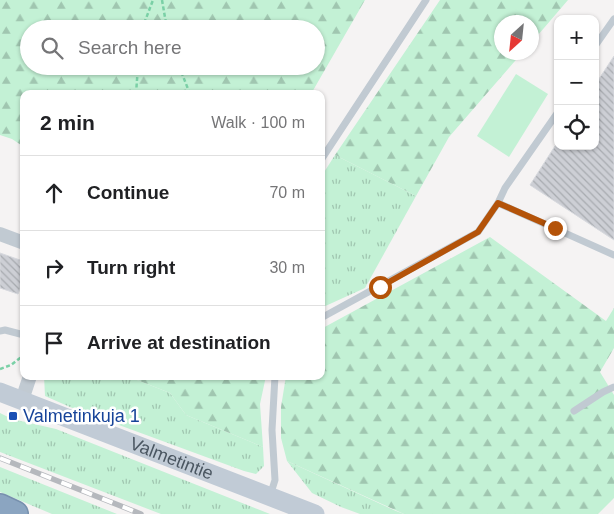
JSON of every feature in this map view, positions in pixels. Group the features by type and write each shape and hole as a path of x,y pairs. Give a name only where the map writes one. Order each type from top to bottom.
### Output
{"highway":[{"path":"0,507 15,514"}],"street":[{"path":"0,234 20,242"},
{"path":"22,400 29,380"},
{"name":"Valmetintie","path":"0,392 315,514"}],"lane":[{"path":"325,154 426,0"},
{"path":"599,40 614,19"},
{"path":"325,316 478,232 498,203 505,188 554,118"},
{"path":"498,203 614,255"},
{"path":"0,331 6,330 20,334"},
{"path":"270,496 275,480 272,430 275,380"},
{"path":"574,411 614,387"}],"path":[{"path":"145,20 152,0"},
{"path":"162,0 165,20"},
{"path":"136,90 137,75"},
{"path":"183,75 188,90"},
{"path":"0,369 11,365 20,358"}],"green space":[{"path":"0,0 365,0 325,70 325,20 20,20 20,75 322,75 313,90 20,90 20,144 0,135"},
{"path":"440,0 568,0 539,34 539,15 494,15 494,60 516,60 449,137 416,196 335,155"},
{"path":"516,74 548,94 509,157 477,136"},
{"path":"335,155 416,196 365,288 325,306 325,171"},
{"path":"490,237 606,321 614,308 614,348 600,372 614,395 614,498 598,514 404,514 287,461 281,438 281,407 285,380 325,380 325,327"},
{"path":"44,380 137,380 170,393 186,415 263,447 264,466 256,474 244,471 45,396"},
{"path":"137,380 265,380 260,404 263,447 186,415 170,393"},
{"path":"0,413 12,419 56,429 270,514 161,514 0,452"},
{"path":"287,461 404,514 360,514 341,507 312,493"},
{"path":"0,467 117,514 52,514 0,492"}],"building":[{"path":"614,56 614,240 530,185 554,148 554,150 599,150 599,79"},
{"path":"0,253 20,260 20,289 18,294 0,288"}],"railway":[{"path":"0,458 141,514"}],"place":[{"name":"Valmetinkuja 1","path":"13,416"}],"route":[{"path":"380,287 478,232 498,203 555,228"}]}
